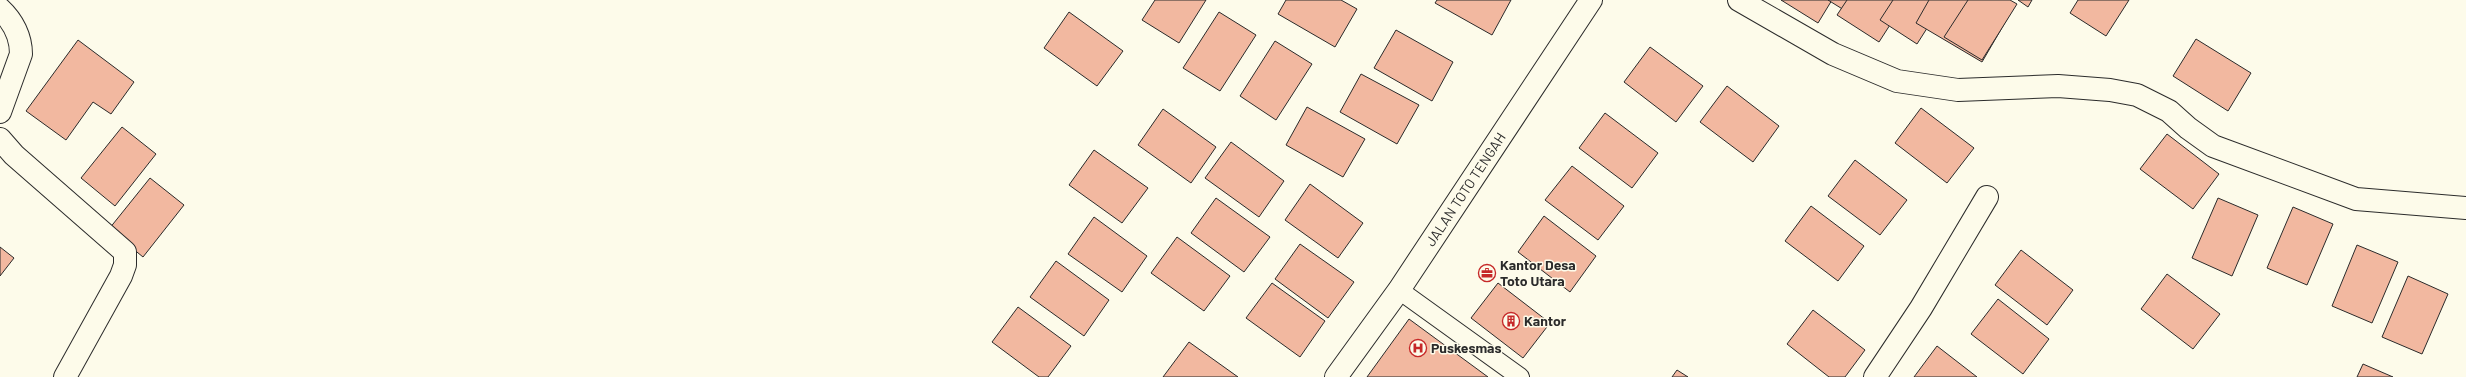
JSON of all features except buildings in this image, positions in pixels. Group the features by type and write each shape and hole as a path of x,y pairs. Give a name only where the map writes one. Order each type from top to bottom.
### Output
{"street":[{"name":"JALAN TOTO TENGAH","path":"1336,377 1399,290 1591,0"},
{"path":"1739,0 1833,54 1897,81 1958,90 2058,86 2110,90 2136,95 2169,111 2188,128 2213,146 2356,199 2466,208"},
{"path":"0,10 15,29 21,44 21,54 0,112"},
{"path":"0,139 14,155 126,252 125,265 121,276 65,377"},
{"path":"1875,377 1921,308 1987,197"}],"lane":[{"path":"1399,290 1520,377"}],"place":[{"name":"Kantor Desa Toto Utara","path":"1487,273"},
{"name":"Kantor","path":"1511,321"},
{"name":"Puskesmas","path":"1418,348"}]}
